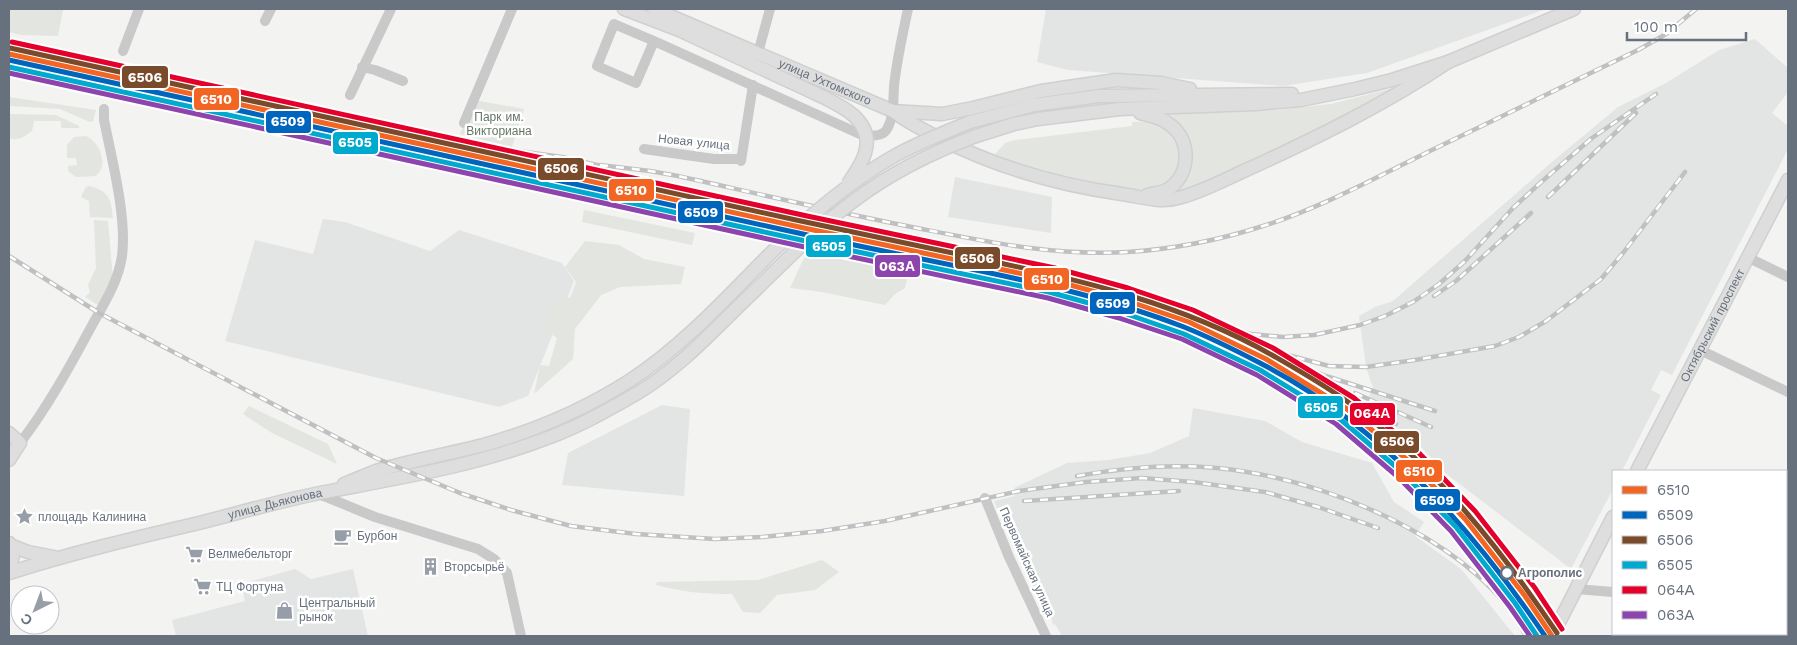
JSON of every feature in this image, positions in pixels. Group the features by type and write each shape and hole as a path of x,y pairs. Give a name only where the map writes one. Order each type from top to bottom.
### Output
{"main road":[{"path":"624,9 679,30 844,107 854,115 863,127 867,143 866,153 845,189"},
{"name":"улица Ухтомского","path":"654,9 893,111 907,122 993,162 1034,175 1131,196"},
{"path":"319,494 382,483 534,443 578,425 638,393 677,364 806,241 854,200 906,168 939,151 976,136 1014,124 1038,119 1120,109 1256,104 1301,100 1392,80 1448,62 1574,9"},
{"path":"1131,196 1161,200 1178,198 1202,189 1343,125 1422,80 1448,62"},
{"path":"893,111 942,114 1041,91 1116,80 1161,83 1217,94"},
{"path":"319,494 376,471 487,443 539,426 578,409 628,381 648,368 698,325 792,231 845,189 895,156 930,138 970,122 1034,105 1099,96 1325,94"},
{"path":"1120,109 1156,117 1169,123 1179,134 1184,144 1186,155 1182,173 1170,188 1160,193 1131,196"},
{"name":"Октябрьский проспект","path":"1638,470 1788,180"},
{"path":"9,433 20,443 9,460"},
{"name":"улица Дьяконова","path":"9,572 59,557 319,494"},
{"path":"1552,636 1612,518"},
{"path":"9,544 13,556 9,572"},
{"name":"улица Дьяконова","path":"9,544 28,552 59,557"}],"street":[{"path":"123,51 139,9"},
{"path":"265,21 271,9"},
{"path":"350,95 391,9"},
{"path":"464,123 512,9"},
{"path":"758,53 770,9"},
{"path":"654,41 636,83 597,66 614,24 654,41 862,134 871,136 883,133 887,129 893,111 894,81 908,9"},
{"path":"362,67 403,81"},
{"name":"Новая улица","path":"644,149 714,159 741,160 752,85"},
{"path":"20,443 32,427 75,356 117,280 122,255 123,224 104,120 104,109"},
{"path":"1748,258 1788,277"},
{"path":"1700,350 1788,392"},
{"name":"улица Дьяконова","path":"319,494 375,517 478,549 494,559 507,574 522,636"},
{"name":"Первомайская улица","path":"985,498 1046,636"},
{"path":"1576,589 1612,592"}],"shaded area":[{"path":"1046,9 1546,9 1367,73 1283,86 1068,70 1037,62"},
{"path":"1755,39 1788,68 1788,92 1772,113 1788,126 1788,149 1672,375 1661,370 1651,390 1661,395 1623,470 1612,470 1612,491 1571,569 1444,472 1420,446 1362,410 1373,388 1366,367 1359,316 1375,307 1393,301 1553,161 1618,107 1666,83 1719,50"},
{"path":"955,177 1052,197 1051,233 948,217"},
{"path":"323,219 345,222 430,251 459,230 562,263 574,281 528,396 499,407 225,341 255,240 313,254"},
{"path":"662,405 690,409 684,496 562,485 568,453"},
{"path":"1193,408 1265,421 1302,442 1372,463 1394,502 1424,522 1415,536 1461,569 1515,636 1062,636 1055,624 1053,625 1045,592 1035,593 994,501 1015,496 1014,488 1067,463 1108,460 1150,453 1189,436"},
{"name":"Центральный рынок","path":"295,569 311,579 353,569 368,636 176,636 172,620 245,601 241,584"}],"green space":[{"path":"9,9 63,10 58,36 21,35 9,32"},
{"path":"1409,84 1243,166 1197,187 1170,195 1190,160 1161,112 1278,110 1331,104"},
{"path":"9,97 96,110 93,121 90,122 60,109 9,106"},
{"name":"Парк им. Викториана","path":"474,100 524,109 512,147 460,134"},
{"path":"1127,100 1127,104 1091,106 1036,113 983,128 981,124 1054,108"},
{"path":"10,114 56,115 79,126 79,128 61,128 61,121 34,121 32,131 21,138 12,139 9,138"},
{"path":"1132,122 1154,122 1166,129 1178,140 1180,157 1178,168 1168,183 1154,188 1110,187 1033,168 996,156 995,154 1005,143 1015,140 1132,126"},
{"path":"86,136 99,148 102,166 96,176 76,177 68,171 68,166 77,165 76,158 67,158 67,145 74,137"},
{"path":"89,186 101,190 108,197 113,218 90,217 89,201 81,197 86,187"},
{"path":"584,210 695,233 692,245 582,222"},
{"path":"94,220 108,221 113,279 98,305 85,297 90,292 88,285 96,268"},
{"path":"818,240 999,275 997,286 909,270 905,288 895,294 885,305 822,292 790,288 802,262"},
{"path":"585,241 619,245 644,259 685,267 681,284 620,287 601,295 575,329 573,359 534,394 540,365 549,366 557,338 542,328 557,294 570,298 576,282 565,267"},
{"path":"730,302 732,304 709,326 662,366 637,384 586,415 527,440 427,467 426,464 571,418"},
{"path":"249,406 328,444 337,464 272,433 243,414"},
{"path":"822,560 839,572 815,590 777,595 760,613 743,612 732,594 694,592 656,585 657,582 758,580"}],"railway":[{"path":"600,165 678,176 891,223 1024,247 1101,253 1162,249 1213,240 1247,231 1285,219 1328,201 1640,49 1666,34 1696,9"},
{"path":"9,69 217,100"},
{"path":"491,153 730,207 1056,275 1125,294 1185,313 1221,327 1251,334 1283,337 1314,335 1360,325 1385,316 1413,302 1439,284 1464,262 1513,208 1592,138 1656,94"},
{"path":"1548,197 1636,113"},
{"path":"475,145 562,157 606,167"},
{"path":"1237,335 1252,343 1329,366 1366,367 1495,346 1519,337 1546,321 1601,279 1685,172"},
{"path":"1434,296 1456,281 1531,213"},
{"path":"9,256 99,313 376,458 460,493 511,510 571,526 636,534 715,539 762,537 822,531 885,521 1019,491 1086,482 1142,478 1193,482 1265,492 1318,507 1378,528"},
{"path":"1288,361 1326,376 1435,411"},
{"path":"1315,378 1396,424"},
{"path":"1355,393 1431,427"},
{"path":"1077,476 1162,466 1205,467 1247,472 1324,491 1365,507 1405,526 1443,549 1477,575 1505,604 1526,636"},
{"path":"1024,501 1179,491"}],"transit line":[{"name":"064А","path":"12,42 807,216 1055,268 1128,288 1193,310 1273,348 1354,398 1419,453 1475,511 1535,588 1562,629"},
{"name":"6506","path":"10,48 1019,267 1093,285 1203,321 1238,337 1313,379 1352,405 1411,454 1464,510 1489,540 1513,570 1557,633"},
{"name":"6510","path":"9,54 804,228 1052,280 1125,300 1189,322 1266,359 1347,409 1411,463 1465,519 1525,596 1552,636"},
{"name":"6509","path":"9,60 1025,281 1105,301 1158,317 1212,339 1251,358 1304,388 1345,416 1419,481 1453,517 1516,595 1545,636"},
{"name":"6505","path":"9,67 801,240 1049,292 1121,312 1184,334 1260,370 1340,419 1402,472 1456,527 1515,603 1537,636"},
{"name":"063А","path":"9,73 800,246 1048,298 1119,318 1182,339 1257,375 1336,424 1398,477 1451,531 1530,636"}],"place":[{"name":"площадь Калинина","path":"24,517"},
{"name":"Бурбон","path":"343,536"},
{"name":"Велмебельторг","path":"194,554"},
{"name":"Вторсырьё","path":"430,567"},
{"name":"Агрополис","path":"1507,573"},
{"name":"ТЦ Фортуна","path":"202,587"},
{"name":"Центральный рынок","path":"285,610"}]}
